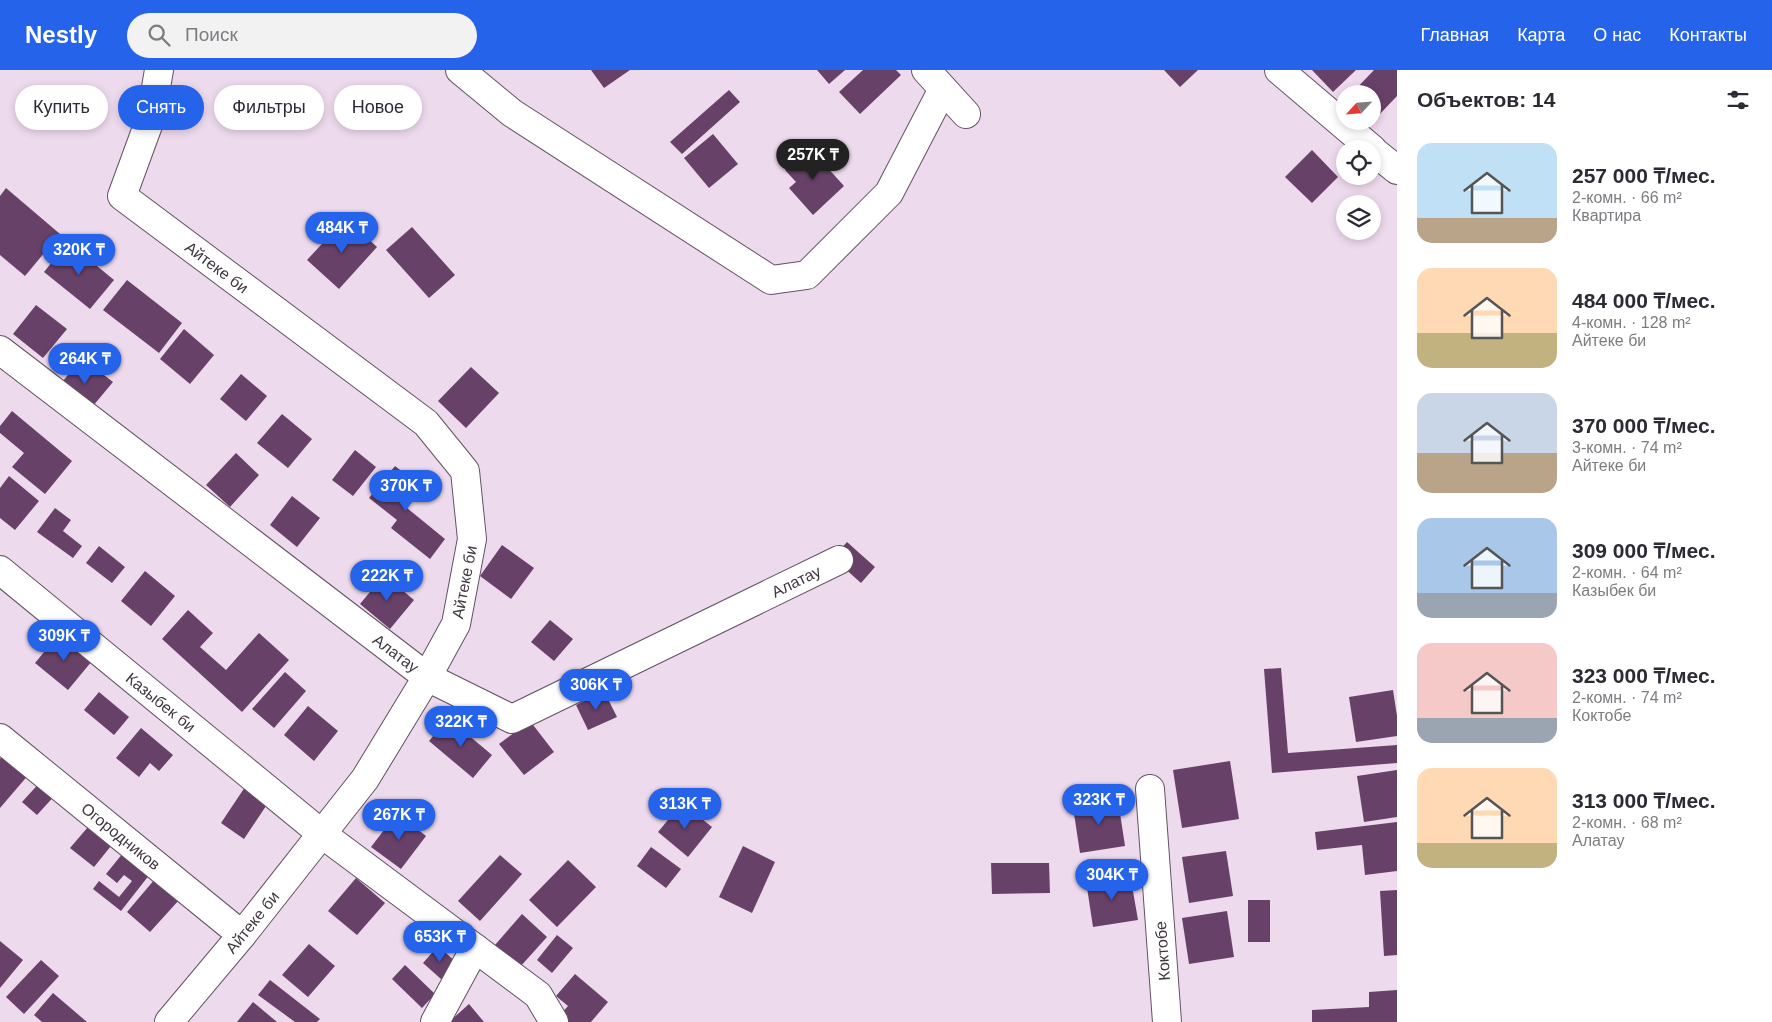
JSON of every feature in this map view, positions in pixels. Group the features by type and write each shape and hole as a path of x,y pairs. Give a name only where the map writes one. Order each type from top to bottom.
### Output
{"street":[{"name":"Айтеке би","path":"159,70 151,118 122,196 426,422 465,471 472,539 456,624 427,677 365,779 242,935 169,1022"},
{"path":"460,70 512,112 771,280 807,275 889,193 935,80 966,114"},
{"path":"1279,70 1361,140"},
{"path":"1381,157 1397,170"},
{"name":"Алатау","path":"0,350 427,677 512,719 840,560"},
{"name":"Казыбек би","path":"0,570 322,834 538,995 554,1022"},
{"name":"Огородников","path":"0,738 242,935"},
{"name":"Коктобе","path":"1150,789 1167,1022"},
{"path":"435,1022 475,948"}],"building":[{"path":"591,70 630,70 604,88"},
{"path":"817,70 845,70 829,84"},
{"path":"863,70 896,70 901,75 860,114 839,92"},
{"path":"1164,70 1198,70 1180,87"},
{"path":"1312,70 1356,70 1340,85 1336,85 1336,89 1333,92"},
{"path":"1374,70 1397,70 1397,96 1381,113 1381,85 1360,85"},
{"path":"729,90 740,102 682,154 670,142"},
{"path":"713,134 738,164 709,188 684,158"},
{"path":"809,147 844,186 813,215 789,188 796,182 785,170"},
{"path":"1312,150 1336,175 1336,179 1312,203 1285,177"},
{"path":"6,188 60,234 25,276 0,255 0,196"},
{"path":"346,218 377,247 339,289 307,260"},
{"path":"412,227 455,275 429,298 386,250"},
{"path":"68,242 114,280 90,309 44,272"},
{"path":"127,280 182,323 159,353 103,310"},
{"path":"36,305 67,329 43,358 13,334"},
{"path":"184,329 214,355 190,384 160,359"},
{"path":"82,358 113,382 88,412 58,387"},
{"path":"471,367 499,393 466,428 438,401"},
{"path":"241,374 267,396 246,421 220,399"},
{"path":"12,411 72,461 45,494 12,467 24,453 0,433 0,426"},
{"path":"282,414 312,439 288,468 257,443"},
{"path":"355,450 376,467 353,496 332,480"},
{"path":"236,453 259,475 230,507 206,485"},
{"path":"395,466 423,488 407,508 445,539 430,559 391,528 397,520 369,498"},
{"path":"9,476 39,501 15,530 0,518 0,488"},
{"path":"292,496 320,518 297,547 270,525"},
{"path":"55,508 71,520 63,531 82,546 73,558 37,532"},
{"path":"847,542 875,567 861,583 833,558"},
{"path":"502,545 534,568 511,599 480,576"},
{"path":"99,546 125,567 112,583 86,563"},
{"path":"145,571 175,596 151,626 121,601"},
{"path":"384,575 414,600 390,629 360,604"},
{"path":"188,610 213,633 200,647 226,670 259,633 289,660 242,712 162,639"},
{"path":"550,620 573,639 554,661 531,642"},
{"path":"59,634 92,661 68,690 35,663"},
{"path":"1281,668 1288,753 1397,745 1397,763 1272,773 1264,669"},
{"path":"285,672 306,691 274,728 252,709"},
{"path":"1393,690 1397,716 1397,736 1356,742 1349,697"},
{"path":"604,691 617,717 588,730 576,705"},
{"path":"99,692 129,717 114,735 84,710"},
{"path":"308,706 338,731 314,761 284,735"},
{"path":"448,718 492,755 473,778 429,741"},
{"path":"530,721 554,752 524,775 499,744"},
{"path":"141,728 173,755 159,771 150,763 139,777 116,758"},
{"path":"5,752 30,773 0,808 0,759"},
{"path":"1230,761 1239,819 1182,828 1173,770"},
{"path":"1397,770 1397,817 1364,822 1357,776"},
{"path":"43,779 58,792 37,815 22,802"},
{"path":"245,787 268,803 244,839 221,823"},
{"path":"1118,800 1125,846 1080,853 1073,807"},
{"path":"682,803 712,827 688,857 658,832"},
{"path":"397,813 426,836 401,869 371,847"},
{"path":"1397,822 1397,871 1365,875 1362,845 1317,850 1315,832"},
{"path":"88,827 111,846 94,867 70,848"},
{"path":"743,846 775,862 752,913 719,897"},
{"path":"651,847 681,869 666,888 637,866"},
{"path":"1226,851 1233,896 1189,903 1182,857"},
{"path":"123,853 150,874 121,911 93,889 99,881 119,897 132,881 124,875 117,883 106,874"},
{"path":"500,855 522,874 480,921 458,901"},
{"path":"568,860 596,887 557,927 529,900"},
{"path":"991,863 1049,863 1050,893 992,894"},
{"path":"1130,874 1138,920 1093,927 1086,881"},
{"path":"356,878 385,903 357,935 328,911"},
{"path":"155,879 179,900 150,932 127,912"},
{"path":"1397,890 1397,955 1384,956 1380,891"},
{"path":"1248,900 1270,900 1270,942 1248,942"},
{"path":"1227,911 1234,957 1189,964 1182,918"},
{"path":"522,914 547,937 520,967 495,945"},
{"path":"557,935 573,948 552,973 537,960"},
{"path":"0,941 23,960 0,988"},
{"path":"309,944 335,966 308,997 282,975"},
{"path":"438,946 456,962 441,979 423,963"},
{"path":"41,960 59,976 24,1014 6,997"},
{"path":"405,965 435,994 422,1008 392,979"},
{"path":"575,974 608,1002 591,1022 564,1022 558,1017 568,1006 556,996"},
{"path":"270,980 320,1019 317,1022 295,1022 258,995"},
{"path":"1397,990 1397,1022 1312,1022 1312,1010 1369,1007 1369,992"},
{"path":"53,993 87,1022 42,1022 34,1015"},
{"path":"253,1002 277,1022 237,1022"},
{"path":"469,1004 484,1022 449,1022"}]}
